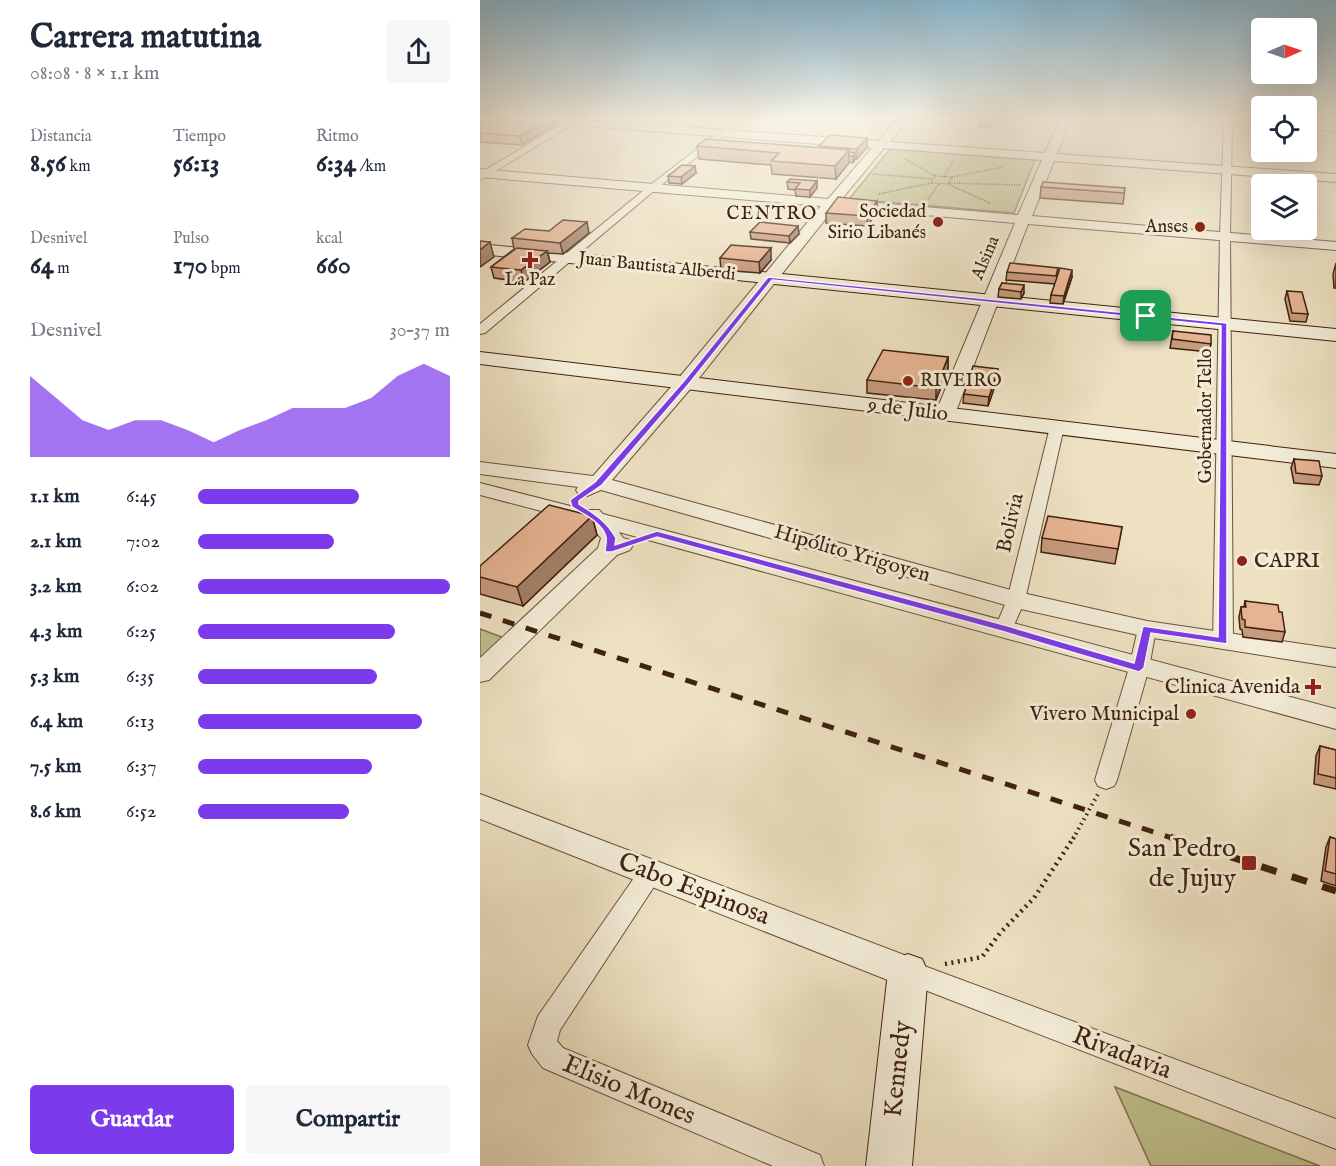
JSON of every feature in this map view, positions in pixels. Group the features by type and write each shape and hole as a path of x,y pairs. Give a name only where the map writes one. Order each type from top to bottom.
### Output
{"main road":[{"name":"Juan Bautista Alberdi","path":"480,249 1336,335"},
{"name":"9 de Julio","path":"480,358 1336,461"},
{"name":"Kennedy","path":"889,1166 908,972"}],"street":[{"path":"480,330 672,172"},
{"path":"609,550 612,538 597,518 575,505 574,500 598,483 686,383 857,172"},
{"name":"Alsina","path":"945,414 1043,172"},
{"name":"Gobernador Tello","path":"1223,642 1225,237 1228,172"},
{"path":"1261,172 1336,178"},
{"path":"482,174 1336,246"},
{"name":"Bolivia","path":"1004,628 1016,600 1057,427"},
{"name":"Hipólito Yrigoyen","path":"480,468 598,483 1016,600 1147,629 1336,658"},
{"name":"Hipólito Yrigoyen","path":"480,489 657,534 1004,628 1139,668 1336,719"},
{"path":"480,673 609,550 668,528 675,519 677,505"},
{"path":"1106,780 1139,668 1147,629"},
{"name":"Cabo Espinosa","path":"480,806 908,972"},
{"name":"Elisio Mones","path":"651,872 548,1025 542,1045 553,1058 809,1166"},
{"name":"Rivadavia","path":"908,972 1336,1134"}],"path":[{"path":"874,172 873,174 934,178 973,172"},
{"path":"925,172 934,178"},
{"path":"944,177 947,172"},
{"path":"948,184 952,177"},
{"path":"931,183 934,178"},
{"path":"876,194 931,183 975,185 976,182 1020,185 1024,178"},
{"path":"924,205 939,184"},
{"path":"948,184 999,207"},
{"path":"908,972 982,957 1000,933 1034,898 1082,824 1106,780"}],"green space":[{"path":"871,172 1030,172 1014,213 849,199"},
{"path":"480,629 507,639 480,663"},
{"path":"1115,1087 1320,1166 1151,1166"}],"building":[{"path":"673,172 687,172 681,177 668,176"},
{"path":"790,179 817,181 810,190 795,189 800,183 787,182"},
{"path":"1043,182 1125,188 1124,193 1041,187"},
{"path":"838,197 877,201 867,216 826,213"},
{"path":"563,220 587,222 560,243 512,238 525,229 549,231"},
{"path":"760,222 798,226 789,236 750,232"},
{"path":"480,241 490,242 480,250"},
{"path":"731,245 771,248 759,262 720,258"},
{"path":"517,248 547,251 521,270 491,267"},
{"path":"1010,263 1058,268 1056,276 1007,272"},
{"path":"1060,268 1072,270 1064,296 1051,295"},
{"path":"1002,283 1024,285 1021,292 999,289"},
{"path":"1287,291 1302,292 1308,314 1292,313"},
{"path":"1173,331 1211,335 1211,344 1172,339"},
{"path":"883,350 948,357 936,388 867,380"},
{"path":"973,366 998,369 989,397 964,394"},
{"path":"1294,459 1319,461 1322,476 1296,473"},
{"path":"549,505 592,516 517,587 480,577 480,566"},
{"path":"1048,516 1122,527 1118,549 1042,538"},
{"path":"1245,601 1278,605 1279,612 1282,612 1285,632 1245,627 1241,607 1246,607"},
{"path":"1320,746 1336,750 1336,778 1318,774"},
{"path":"1330,837 1336,839 1336,874 1325,871"}],"railway":[{"path":"480,613 1175,839"},
{"path":"1170,837 1336,891"}],"place":[{"name":"Sociedad Sirio Libanés","path":"938,222"},
{"name":"Anses","path":"1200,227"},
{"name":"La Paz","path":"530,260"},
{"name":"RIVEIRO","path":"908,381"},
{"name":"CAPRI","path":"1242,561"},
{"name":"Clinica Avenida","path":"1313,687"},
{"name":"Vivero Municipal","path":"1191,714"},
{"name":"San Pedro de Jujuy","path":"1249,863"}],"district":[{"name":"CENTRO","path":"772,214"}],"route":[{"path":"770,278 1146,316 1225,324 1223,642 1147,629 1139,668 1004,628 657,534 609,550 612,538 607,530 597,518 575,505 574,500 598,483 686,383 770,278"}]}
